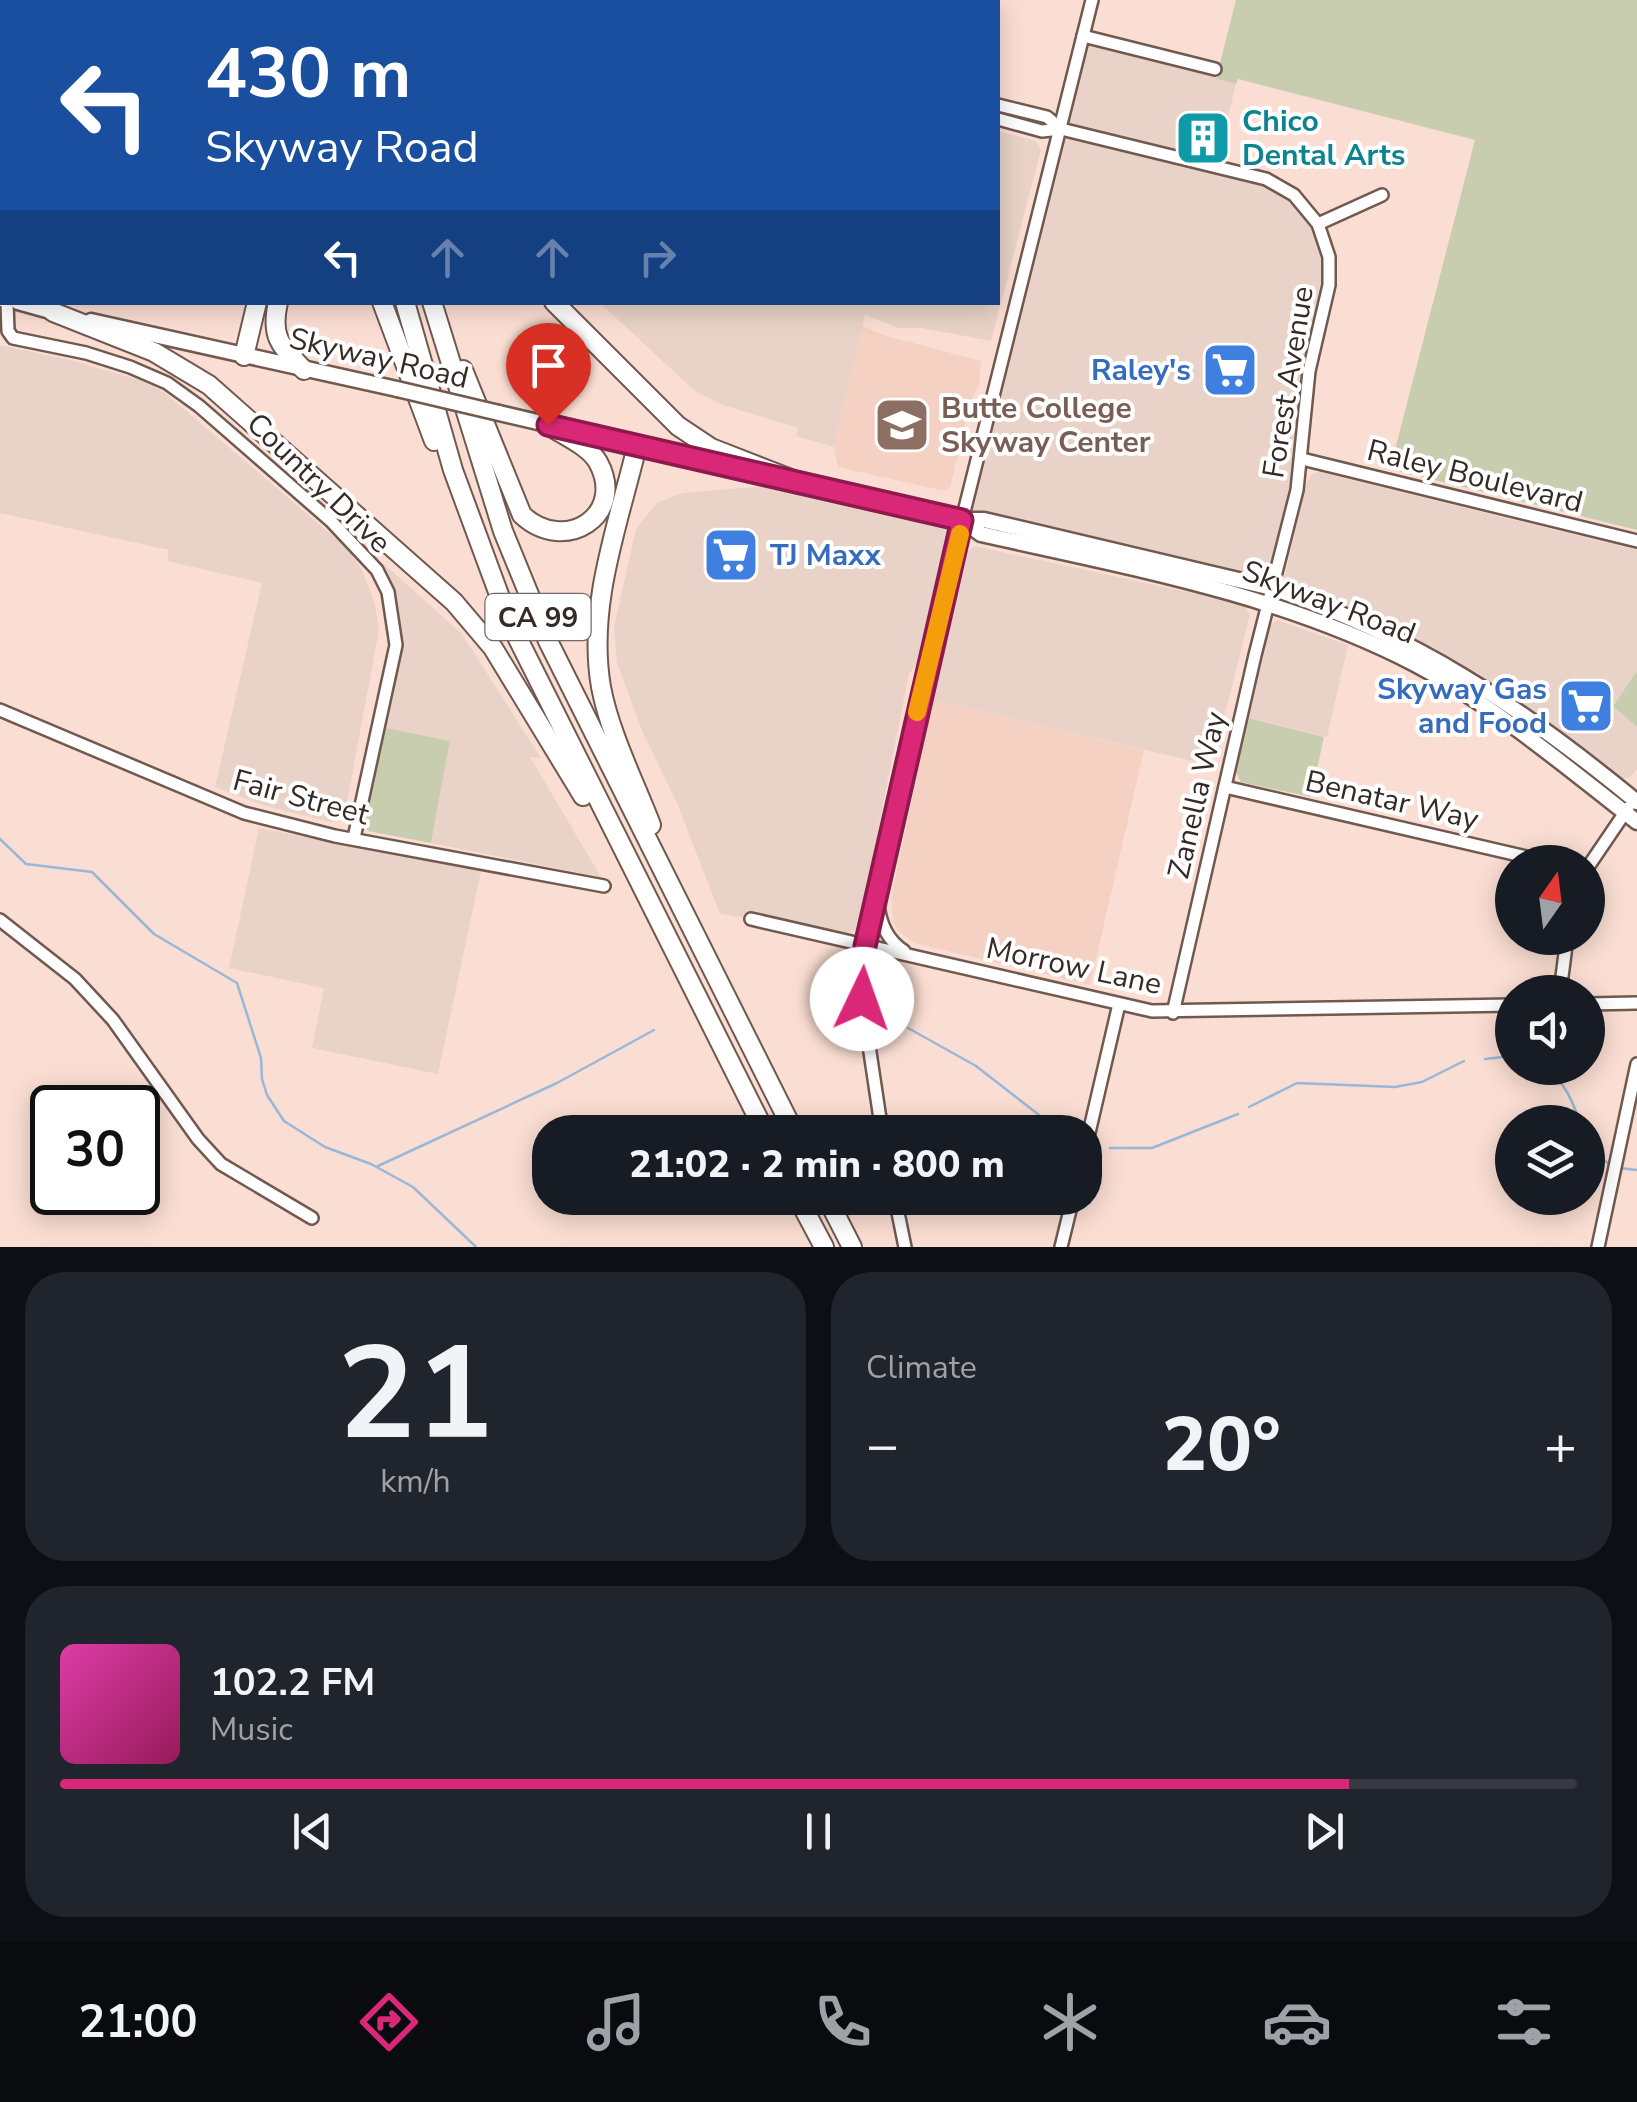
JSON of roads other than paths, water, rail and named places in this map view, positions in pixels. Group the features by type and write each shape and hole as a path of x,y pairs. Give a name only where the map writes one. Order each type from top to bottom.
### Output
{"highway":[{"path":"244,356 256,305"},
{"path":"278,305 274,333 304,370"},
{"path":"383,305 454,492 477,538"},
{"name":"CA 99","path":"405,305 454,470 508,618 756,1115"},
{"path":"435,305 522,515 539,529 566,534 580,529 596,514 602,504 603,478 592,454 548,425"},
{"name":"CA 99","path":"435,305 492,499 533,606 568,685 786,1115"},
{"path":"557,305 687,433 711,448 800,483"},
{"path":"53,312 164,356 209,384 454,602 493,648 626,873 647,901"},
{"path":"637,446 599,601 599,669 608,715 685,914"},
{"path":"807,1215 824,1247"},
{"path":"836,1215 852,1247"}],"main road":[{"name":"Skyway Road","path":"28,305 962,520 981,534 1269,596 1364,623 1461,673 1558,738 1636,800"},
{"name":"Skyway Road","path":"1269,596 1462,692 1541,746 1631,817"}],"street":[{"path":"879,1115 862,999 865,946 962,520 1092,0"},
{"path":"1083,36 1215,69"},
{"path":"1000,106 1046,117 1062,128"},
{"path":"1000,120 1042,130 1062,128 1266,180 1294,195 1318,224 1382,195"},
{"name":"Forest Avenue","path":"1269,596 1302,459 1309,371 1329,285 1329,257 1318,224"},
{"name":"Country Drive","path":"4,305 13,338 63,347 168,383 331,521 377,570 388,592 395,651 354,838"},
{"name":"Raley Boulevard","path":"1302,459 1637,541"},
{"name":"Zanella Way","path":"1174,1013 1269,596"},
{"name":"Fair Street","path":"0,710 244,813 292,827 604,886"},
{"name":"Benatar Way","path":"1225,787 1495,850"},
{"path":"1605,848 1631,817 1636,800"},
{"path":"877,894 879,918 887,935 912,956"},
{"path":"0,920 75,978 114,1020 198,1139 221,1164 312,1218"},
{"name":"Morrow Lane","path":"751,920 1119,1004 1174,1013 1495,1005"},
{"path":"1605,1004 1637,1003"},
{"path":"1093,1115 1119,1004"},
{"path":"1598,1247 1637,1064"},
{"path":"898,1215 905,1247"},
{"path":"1062,1247 1070,1215"}],"waterway":[{"path":"0,839 26,864 92,872 154,934 237,983 261,1058 267,1095 284,1121 325,1147 371,1164 413,1187 476,1247"},
{"path":"908,1028 976,1066 1039,1115"},
{"path":"378,1166 557,1083 654,1030"},
{"path":"1485,1059 1495,1058"},
{"path":"1249,1107 1297,1083 1395,1087 1422,1082 1464,1061"},
{"path":"1563,1085 1573,1105"},
{"path":"1110,1148 1152,1148 1238,1114"},
{"path":"1605,1161 1609,1164"},
{"path":"1619,1168 1637,1170"}],"place":[{"name":"Chico Dental Arts","path":"1203,138"},
{"name":"Raley's","path":"1230,370"},
{"name":"Butte College Skyway Center","path":"902,425"},
{"name":"TJ Maxx","path":"731,555"},
{"name":"Skyway Gas and Food","path":"1586,706"}]}
